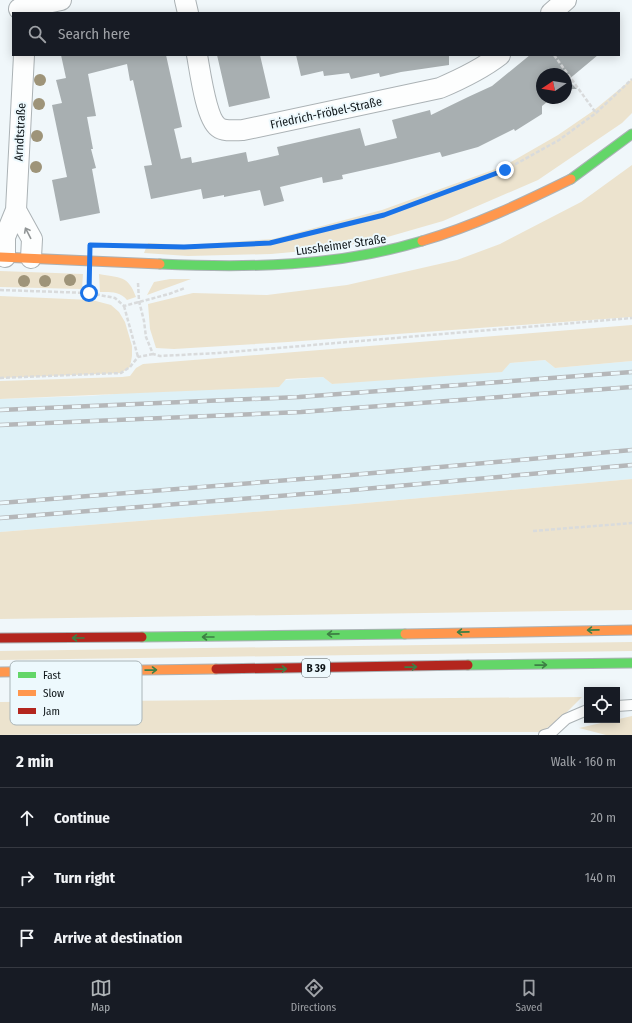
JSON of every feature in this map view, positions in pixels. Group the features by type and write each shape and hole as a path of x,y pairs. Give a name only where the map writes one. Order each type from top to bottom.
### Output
{"main road":[{"name":"Lussheimer Straße","path":"2,257 196,266 263,266 326,262 400,248 453,232 519,205 576,176 632,134"},
{"path":"0,638 632,630"},
{"name":"B 39","path":"142,670 632,663"},
{"name":"B 39","path":"0,672 10,672"}],"street":[{"path":"18,7 61,0"},
{"path":"185,0 188,12"},
{"path":"552,12 566,0"},
{"name":"Arndtstraße","path":"2,257 5,237 16,210 24,56"},
{"name":"Friedrich-Fröbel-Straße","path":"197,56 208,106 218,127 228,130 243,130 440,88 464,78 488,65 499,56"},
{"path":"16,210 32,239 31,258"}],"lane":[{"path":"620,706 632,705"},
{"path":"544,735 551,733 566,719 584,711"}],"path":[{"path":"555,56 596,113"},
{"path":"262,243 270,243 384,215 505,170 559,140 596,113 632,78"},
{"path":"89,262 89,293"},
{"path":"0,290 89,293 115,298 124,306 138,357"},
{"path":"124,306 139,301 146,337 153,354"},
{"path":"0,378 121,373 130,367 138,357 153,354 160,356 218,353 632,318"},
{"path":"533,531 632,523"}],"shaded area":[{"path":"632,79 632,113 622,123 538,180 443,221 377,240 326,249 271,254 188,256 144,253 148,243 184,245 273,239 382,210 504,166 558,135 593,111"},
{"path":"632,165 632,317 288,342 174,349 156,348 150,329 148,304 193,293 267,295 347,285 457,260 500,244 581,202"},
{"path":"0,271 83,274 82,289 0,287"},
{"path":"99,274 118,277 126,281 130,285 136,297 127,300 118,294 111,292 100,292"},
{"path":"170,279 191,279 147,295 154,282"},
{"path":"0,296 92,300 111,305 119,312 125,322 132,346 130,367 121,373 0,378"},
{"path":"632,325 632,361 555,368 545,360 510,363 502,372 332,384 323,377 286,379 279,387 0,399 0,381 122,377 130,376 136,368 143,364"},
{"path":"545,360 555,368 632,361 632,479 343,505 0,532 0,399 90,396 323,377 332,384"},
{"path":"632,479 632,610 0,619 0,532 343,505"},
{"path":"632,642 632,651 0,660 0,651"},
{"path":"582,697 560,719 541,732 262,732 0,735 0,702 10,702 10,725 142,725 142,701"},
{"path":"632,716 632,735 606,735 579,728 601,723 620,723 620,719"}],"building":[{"path":"61,56 166,56 182,127 174,129 181,159 191,157 192,163 246,152 248,162 279,155 277,147 360,128 365,146 397,138 392,120 430,110 431,115 492,86 529,56 597,56 572,77 572,68 536,68 536,104 544,104 542,106 542,114 515,131 514,129 478,147 442,157 440,152 342,175 343,179 323,183 322,177 280,187 284,201 264,206 260,190 224,197 224,195 203,199 201,189 151,199 144,166 152,165 133,80 130,81 127,64 88,74 96,116 87,117 93,149 91,149 96,168 92,169 100,213 60,221 52,180 67,177 52,105 62,103 56,80 66,78"},
{"path":"217,56 260,56 270,98 229,107"},
{"path":"296,56 449,56 449,65 401,72 380,77 379,73 351,79 349,73 324,76 323,71 301,76"},
{"path":"572,84 577,89 572,89"}],"railway":[{"path":"0,410 299,397 632,372"},
{"path":"0,425 301,412 632,387"},
{"path":"0,503 340,476 632,450"},
{"path":"0,518 341,491 632,465"}],"traffic: fast":[{"path":"571,179 632,134"},
{"path":"160,264 226,266 292,264 357,256 390,250 422,241"},
{"path":"142,637 405,634"},
{"path":"468,665 632,663"}],"traffic: slow":[{"path":"422,241 479,221 571,179"},
{"path":"0,257 160,264"},
{"path":"405,634 632,630"},
{"path":"142,670 216,669"},
{"path":"0,672 10,672"}],"traffic: jam":[{"path":"0,638 142,637"},
{"path":"216,669 468,665"}],"route":[{"path":"89,293 90,245 184,247 270,243 384,215 505,170"}]}
